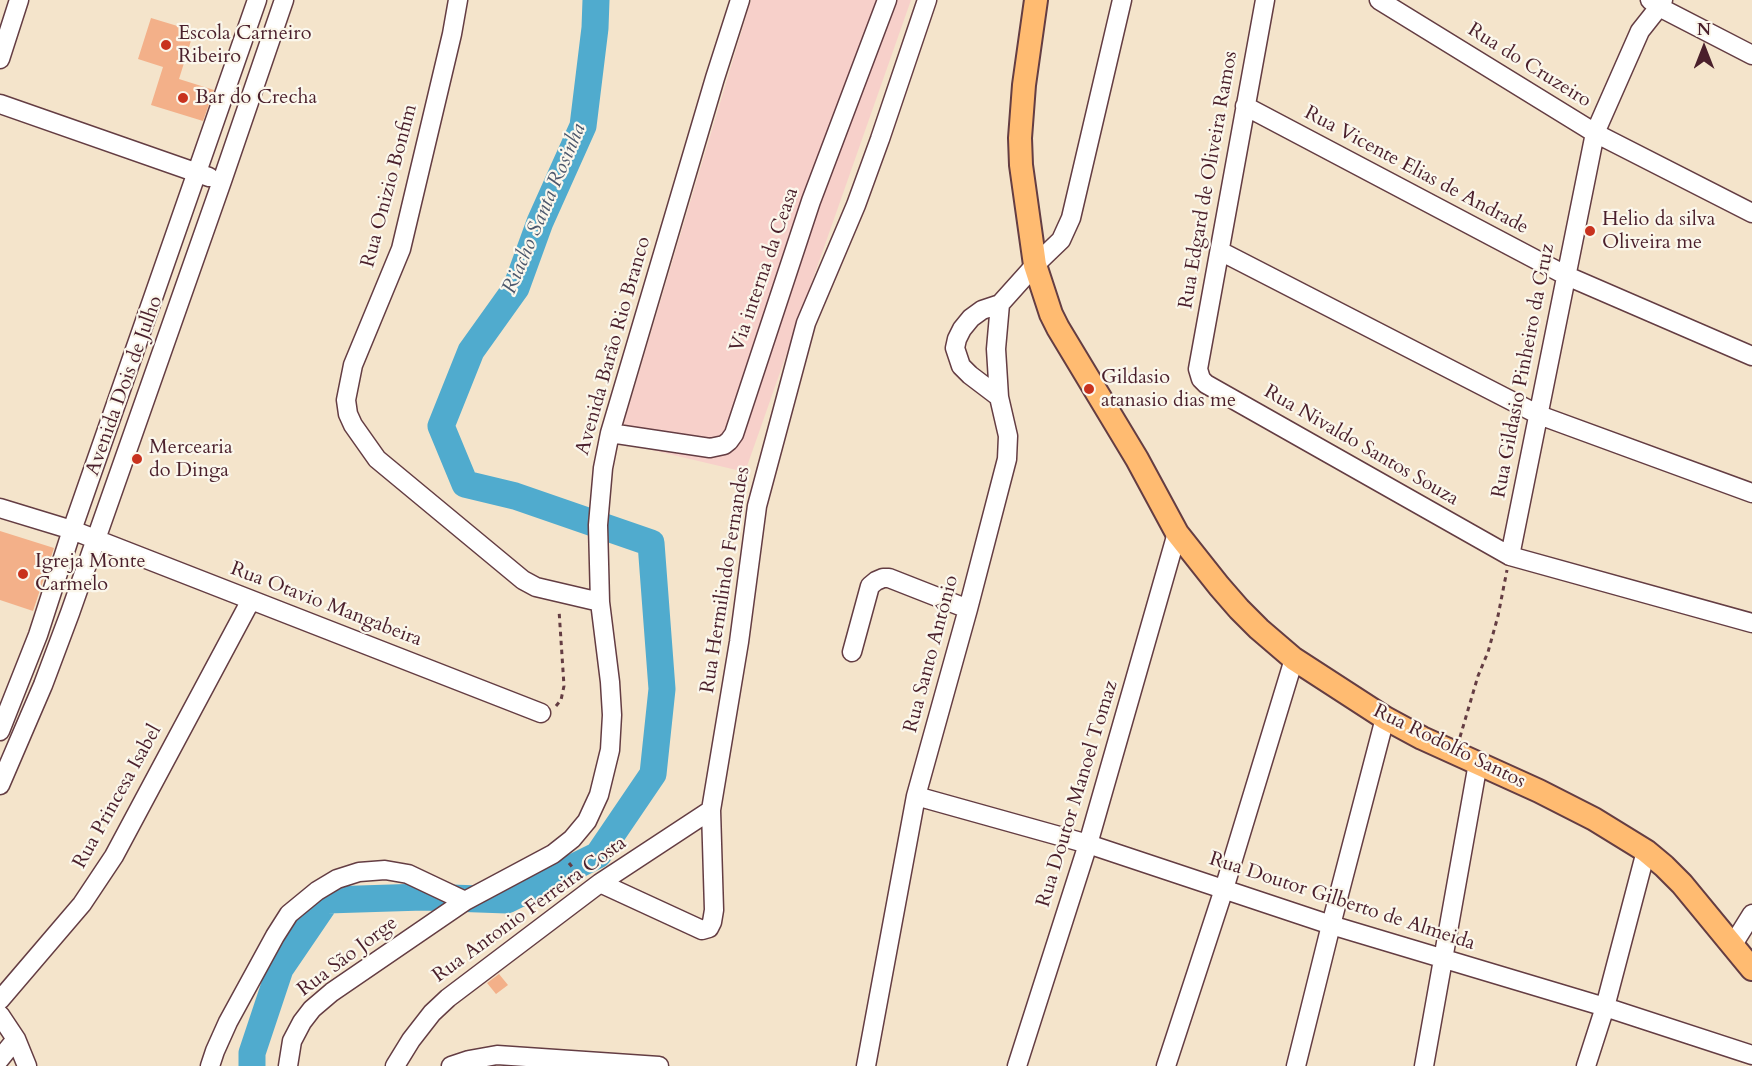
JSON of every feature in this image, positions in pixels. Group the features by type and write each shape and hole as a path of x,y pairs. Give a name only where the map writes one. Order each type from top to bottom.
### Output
{"main road":[{"name":"Rua Rodolfo Santos","path":"1036,0 1024,85 1020,138 1021,165 1035,265 1051,314 1065,342 1137,459 1177,533 1239,609 1294,659 1385,718 1455,754 1594,819 1646,852 1682,884 1752,969"}],"street":[{"path":"0,59 19,0"},
{"name":"Avenida Dois de Julho","path":"0,731 39,635 72,530 257,0"},
{"name":"Avenida Dois de Julho","path":"0,784 43,685 284,0"},
{"name":"Rua Onizio Bonfim","path":"458,0 401,249 353,365 346,400 348,414 377,459 522,580 536,587 600,602"},
{"name":"Avenida Barão Rio Branco","path":"465,901 553,854 572,839 587,820 599,795 610,750 612,715 600,602 598,525 603,468 610,434 740,0"},
{"name":"Via interna da Ceasa","path":"610,434 710,448 719,447 729,441 734,434 811,201 887,0"},
{"name":"Rua Hermilindo Fernandes","path":"594,885 702,930 709,928 712,922 714,910 711,810 739,642 757,506 806,323 864,183 927,0"},
{"path":"999,397 961,366 956,348 962,329 971,318 982,310 1000,304 1060,240 1071,218 1122,0"},
{"name":"Rua Edgard de Oliveira Ramos","path":"1198,369 1265,0"},
{"name":"Rua do Cruzeiro","path":"1384,1 1595,133 1752,213"},
{"path":"1657,2 1752,56"},
{"name":"Rua Gildasio Pinheiro da Cruz","path":"1510,556 1595,133 1640,31 1657,2"},
{"path":"0,104 222,181"},
{"name":"Rua Vicente Elias de Andrade","path":"1245,106 1567,276 1752,356"},
{"path":"1220,251 1539,415 1752,493"},
{"name":"Rua Santo Antônio","path":"866,1066 916,796 1007,459 1008,436 999,397 996,349 1000,304"},
{"path":"134,353 158,360"},
{"name":"Rua Nivaldo Santos Souza","path":"1198,369 1201,379 1206,384 1510,556 1752,623"},
{"name":"Rua Otavio Mangabeira","path":"0,508 72,530 541,713"},
{"name":"Rua Doutor Manoel Tomaz","path":"1017,1066 1088,844 1177,533"},
{"path":"852,652 870,586 883,578 889,578 968,609"},
{"name":"Rua Princesa Isabel","path":"0,1000 82,904 114,856 251,600"},
{"path":"1166,1066 1224,889 1294,659"},
{"path":"1296,1066 1385,718"},
{"path":"1424,1066 1478,763"},
{"name":"Rua Doutor Gilberto de Almeida","path":"916,796 1088,844 1331,925 1605,1007 1752,1055"},
{"name":"Rua Antonio Ferreira Costa","path":"395,1066 432,1013 448,998 594,885 711,810"},
{"path":"1586,1066 1605,1007 1646,852"},
{"path":"210,1066 228,1022 275,936 289,914 317,891 337,879 359,872 386,870 408,874 465,901"},
{"name":"Rua São Jorge","path":"288,1066 292,1041 302,1022 312,1010 332,992 465,901"},
{"path":"1732,946 1752,914"},
{"path":"0,1015 16,1039 27,1066"},
{"path":"0,1059 16,1039"},
{"path":"451,1066 498,1056 658,1066"}],"path":[{"path":"1455,754 1498,616 1510,556"},
{"path":"541,713 553,709 561,700 564,686 558,593"},
{"path":"566,860 594,885"}],"shaded area":[{"path":"751,0 911,0 745,472 618,442"}],"building":[{"path":"151,18 194,31 179,79 214,90 203,121 151,105 163,67 138,59"},
{"name":"Igreja Monte Carmelo","path":"0,531 54,548 33,611 0,600"},
{"path":"499,974 508,985 496,994 487,983"}],"waterway":[{"name":"Riacho Santa Rosinha","path":"252,1066 252,1053 280,969 327,900 423,897 507,900 598,855 653,774 662,689 651,543 515,496 465,484 441,426 471,351 516,288 540,222 583,126 595,28 596,0"}],"place":[{"name":"Escola Carneiro Ribeiro","path":"166,45"},
{"name":"Bar do Crecha","path":"183,98"},
{"name":"Helio da silva Oliveira me","path":"1590,231"},
{"name":"Gildasio atanasio dias me","path":"1089,389"},
{"name":"Mercearia do Dinga","path":"137,459"},
{"name":"Igreja Monte Carmelo","path":"23,574"}]}
